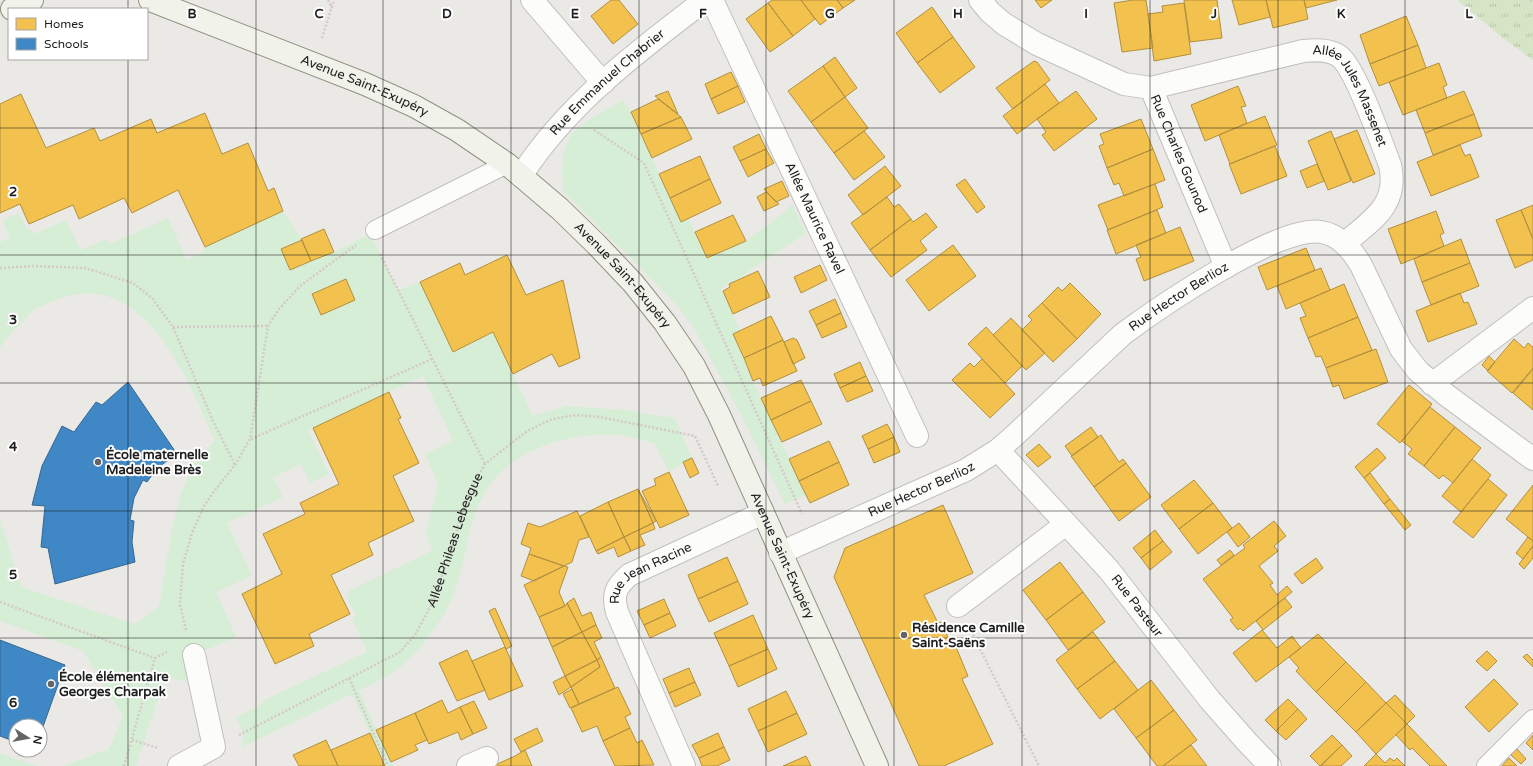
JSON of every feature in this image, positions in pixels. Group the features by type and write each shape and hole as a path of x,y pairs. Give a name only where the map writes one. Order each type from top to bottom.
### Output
{"street":[{"path":"14,8 32,0"},
{"name":"Avenue Saint-Exupéry","path":"150,0 365,84 414,106 457,130 514,170 560,209 596,244 633,283 665,323 694,366 708,392 877,766"},
{"path":"532,0 602,83"},
{"name":"Rue Emmanuel Chabrier","path":"514,170 533,158 570,115 602,83 646,46 705,0"},
{"name":"Allée Maurice Ravel","path":"712,0 917,436"},
{"name":"Rue Charles Gounod","path":"980,0 990,12 1004,24 1037,44 1124,84 1151,88 1226,267"},
{"name":"Allée Jules Massenet","path":"1151,88 1303,51 1315,50 1340,56 1348,66 1356,81 1390,165 1393,177 1391,191 1387,202 1378,215 1345,243"},
{"name":"Rue Hector Berlioz","path":"780,553 966,470 998,450 1123,334 1182,293 1226,267 1273,243 1308,231 1320,232 1333,236 1345,243 1361,265 1401,349 1418,371 1432,384 1533,459"},
{"path":"1432,384 1533,308"},
{"name":"Rue Pasteur","path":"998,450 1110,570 1233,727 1270,766"},
{"name":"Rue Jean Racine","path":"684,766 617,612 614,600 616,591 629,575 763,513"},
{"path":"958,606 1066,524"},
{"path":"179,766 214,747 191,649"}],"lane":[{"path":"372,232 514,170"},
{"path":"1486,766 1533,718"}],"path":[{"path":"328,0 332,8"},
{"path":"308,62 324,34 334,0"},
{"path":"570,115 644,163 814,539"},
{"path":"0,602 155,658 191,649 180,605 182,564 192,533 204,506 235,465 250,439 268,326 279,309 300,286 372,232 432,359 485,464"},
{"path":"0,268 33,266 85,268 133,283 152,298 173,327 213,422 235,465"},
{"path":"173,327 268,326"},
{"path":"250,439 432,359"},
{"name":"Allée Phileas Lebesgue","path":"214,747 400,652 415,635 434,600 466,502 474,482 485,464 527,431 552,419 577,415 600,417 695,436 736,525"},
{"path":"958,606 1039,766"},
{"path":"124,766 155,658"},
{"path":"349,678 388,766"}],"green space":[{"path":"1457,0 1533,0 1533,60 1503,38"},
{"path":"623,100 631,112 681,222 688,218 707,258 746,241 786,211 792,204 806,233 733,282 721,288 740,331 734,334 753,381 806,495 785,504 740,413 694,328 678,307 563,190 563,154 571,134 583,123"},
{"path":"283,211 302,240 281,249 291,270 334,252 370,234 398,290 420,282 453,351 493,332 533,416 567,406 624,410 675,418 692,458 669,472 654,443 625,436 595,435 552,443 532,450 514,461 498,475 485,491 476,511 461,572 448,607 425,641 412,657 387,676 359,691 393,766 385,766 352,694 242,747 243,733 236,717 259,706 266,699 367,652 352,618 356,616 347,598 350,590 432,551 426,533 438,484 425,454 453,441 423,376 308,430 329,474 310,483 301,464 273,477 283,497 227,523 252,576 216,592 236,637 185,659 190,683 166,676 136,766 63,766 109,749 123,716 83,651 0,621 0,519 21,587 135,624 159,606 172,528 182,492 199,455 215,441 192,390 160,337 140,316 118,300 92,294 62,298 46,304 37,308 28,316 0,348 0,242 10,238 3,220 19,213 27,230 31,229 34,234 66,220 81,250 107,239 110,244 168,218 187,260 203,252 205,247"},
{"path":"0,753 8,756 8,758 14,758 36,766 0,766"}],"building: Homes":[{"path":"611,0 619,0 638,24 613,44 591,16"},
{"path":"772,0 801,0 815,19 793,36 768,3"},
{"path":"801,0 837,0 843,8 820,25"},
{"path":"837,0 855,0 843,8"},
{"path":"1035,0 1052,0 1041,8"},
{"path":"1133,0 1146,0 1153,48 1122,52 1114,3"},
{"path":"1184,0 1217,0 1222,38 1190,42"},
{"path":"1232,0 1266,0 1270,17 1239,25"},
{"path":"1266,0 1304,0 1308,19 1273,28"},
{"path":"1304,0 1337,0 1306,8"},
{"path":"768,3 793,36 770,52 746,19"},
{"path":"1184,3 1191,54 1154,61 1148,14 1163,12 1162,6"},
{"path":"932,7 953,37 917,63 896,33"},
{"path":"1406,16 1418,45 1370,64 1360,35"},
{"path":"953,37 975,67 940,93 917,63"},
{"path":"1418,45 1426,68 1379,86 1370,64"},
{"path":"835,57 857,88 845,97 823,66"},
{"path":"1034,61 1037,62 1050,80 1013,109 996,88"},
{"path":"1439,63 1447,85 1443,87 1447,98 1403,115 1389,82"},
{"path":"823,66 845,97 811,122 788,91"},
{"path":"731,72 738,86 711,99 705,84"},
{"path":"1045,84 1059,103 1017,134 1003,116"},
{"path":"738,86 745,102 718,114 711,99"},
{"path":"1238,86 1246,106 1241,107 1247,123 1205,141 1191,105"},
{"path":"668,91 678,114 655,96"},
{"path":"1076,91 1097,119 1054,151 1042,135 1046,132 1037,119"},
{"path":"1464,91 1474,114 1425,133 1416,110"},
{"path":"21,94 46,148 94,128 100,141 151,119 157,133 205,113 222,154 248,143 268,191 274,188 283,211 205,247 178,190 132,213 124,198 79,219 73,205 29,224 20,204 0,213 0,104"},
{"path":"845,97 868,128 834,153 811,122"},
{"path":"658,99 681,117 641,134 631,112"},
{"path":"1474,114 1482,136 1433,155 1425,133"},
{"path":"1265,116 1277,145 1230,164 1219,135"},
{"path":"681,117 692,139 652,158 641,134"},
{"path":"1141,119 1153,149 1107,168 1099,146 1104,144 1100,134"},
{"path":"1357,130 1375,174 1353,183 1334,139"},
{"path":"864,131 885,157 854,180 834,153"},
{"path":"1331,131 1351,181 1328,190 1308,141"},
{"path":"759,134 766,149 740,161 733,147"},
{"path":"1460,145 1465,156 1470,154 1479,177 1431,196 1417,162"},
{"path":"1275,146 1287,176 1241,194 1229,164"},
{"path":"766,149 774,163 748,177 740,161"},
{"path":"1153,149 1165,180 1124,196 1119,183 1114,185 1107,168"},
{"path":"700,156 710,179 670,198 659,174"},
{"path":"1317,164 1324,181 1307,188 1300,171"},
{"path":"885,166 901,186 863,215 848,195"},
{"path":"710,179 721,203 681,222 670,198"},
{"path":"965,179 985,207 977,213 956,185"},
{"path":"782,181 789,196 776,202 764,189"},
{"path":"1155,184 1163,207 1108,230 1098,205"},
{"path":"766,192 779,204 764,211 757,197"},
{"path":"887,197 894,207 899,204 911,219 870,250 851,223"},
{"path":"1533,205 1533,239 1521,210"},
{"path":"1157,210 1166,233 1116,254 1107,230"},
{"path":"1521,210 1533,239 1533,260 1515,268 1496,220"},
{"path":"1436,211 1444,233 1440,235 1444,246 1401,264 1388,229"},
{"path":"926,213 937,227 920,241 927,250 891,277 870,250 911,219 913,222"},
{"path":"733,215 746,241 707,258 695,232"},
{"path":"1180,227 1194,261 1144,281 1136,259 1141,257 1136,245"},
{"path":"324,229 334,252 311,261 301,239"},
{"path":"1461,239 1470,263 1422,282 1414,259"},
{"path":"302,240 311,261 290,270 281,249"},
{"path":"953,245 976,276 929,311 906,280"},
{"path":"1306,248 1315,270 1267,290 1258,267"},
{"path":"507,255 526,295 563,280 580,358 559,367 552,354 513,374 493,332 453,352 420,282 460,263 465,275"},
{"path":"1470,263 1479,286 1431,305 1422,282"},
{"path":"820,265 827,280 801,293 794,277"},
{"path":"1321,268 1330,290 1286,309 1277,286"},
{"path":"758,271 770,297 733,314 723,291 730,287 729,284"},
{"path":"346,279 355,300 321,315 312,294"},
{"path":"1070,283 1101,314 1077,339 1042,303 1058,287 1062,291"},
{"path":"1344,284 1358,317 1308,338 1300,318 1306,316 1300,303"},
{"path":"1460,293 1464,303 1468,302 1477,324 1428,342 1416,311"},
{"path":"835,299 841,313 816,325 809,311"},
{"path":"1042,303 1077,339 1053,362 1022,330 1032,320 1028,316"},
{"path":"841,313 847,327 822,338 816,325"},
{"path":"771,316 783,340 744,358 733,334"},
{"path":"1358,317 1372,350 1326,368 1321,356 1316,357 1308,338"},
{"path":"1011,318 1045,353 1026,370 993,335"},
{"path":"986,327 1022,366 1005,383 968,344"},
{"path":"793,338 797,340 805,358 793,364 784,342"},
{"path":"1514,339 1524,348 1528,343 1533,347 1533,368 1512,393 1487,371"},
{"path":"783,340 797,371 763,386 760,378 753,381 744,358"},
{"path":"1376,349 1388,382 1344,399 1339,385 1333,387 1326,368"},
{"path":"1489,356 1495,362 1488,371 1482,365"},
{"path":"982,359 1015,394 990,418 952,380 970,363 974,367"},
{"path":"860,362 866,376 840,388 834,374"},
{"path":"1533,369 1533,410 1513,393"},
{"path":"866,376 873,391 847,402 840,388"},
{"path":"801,380 811,401 771,420 761,398"},
{"path":"1409,385 1432,404 1400,443 1377,424"},
{"path":"389,392 401,418 398,419 419,463 393,476 414,521 368,543 373,555 331,575 350,614 309,634 314,646 275,664 242,594 282,574 263,534 305,514 300,503 339,484 313,428"},
{"path":"811,401 822,424 782,442 771,420"},
{"path":"1430,407 1455,427 1424,466 1408,454 1412,449 1402,441"},
{"path":"887,424 894,437 868,449 862,436"},
{"path":"1091,427 1098,437 1072,456 1065,446"},
{"path":"1455,427 1481,448 1453,483 1443,475 1439,479 1424,466"},
{"path":"1101,435 1119,462 1123,459 1126,463 1094,487 1071,456"},
{"path":"894,437 900,452 874,463 868,449"},
{"path":"829,441 839,462 799,481 789,459"},
{"path":"1039,444 1051,457 1038,467 1026,455"},
{"path":"1377,448 1386,458 1364,478 1355,467"},
{"path":"692,458 699,473 690,478 683,462"},
{"path":"1472,459 1491,475 1461,512 1442,496"},
{"path":"839,462 849,485 810,503 799,481"},
{"path":"1126,463 1151,497 1119,521 1094,487"},
{"path":"669,472 689,515 660,528 642,491 656,485 654,479"},
{"path":"1370,473 1390,499 1384,504 1364,478"},
{"path":"1488,479 1507,495 1473,538 1453,522"},
{"path":"1194,480 1213,503 1179,529 1161,505"},
{"path":"1533,485 1533,541 1506,519"},
{"path":"638,489 653,523 624,537 608,502"},
{"path":"638,489 656,521 653,523"},
{"path":"1390,499 1411,525 1405,530 1384,504"},
{"path":"608,502 624,537 596,551 580,516"},
{"path":"1213,503 1232,528 1198,554 1179,529"},
{"name":"Résidence Camille Saint-Saëns","path":"943,505 973,573 924,595 938,623 941,622 953,648 956,647 968,676 962,679 993,744 944,766 919,766 834,577 845,548"},
{"path":"577,511 589,537 579,540 572,562 564,566 529,554 531,548 521,544 528,523 540,527"},
{"path":"1274,521 1286,536 1274,546 1278,551 1259,566 1273,583 1270,585 1277,595 1287,586 1292,592 1243,631 1240,628 1238,630 1230,620 1233,618 1203,579 1245,548 1243,545"},
{"path":"653,523 655,529 640,535 645,545 631,551 624,537"},
{"path":"1239,523 1250,537 1238,547 1227,532"},
{"path":"1155,530 1163,541 1141,558 1133,548"},
{"path":"624,537 631,551 618,557 614,547 598,554 596,551"},
{"path":"1528,537 1533,541 1533,546 1523,559 1516,553"},
{"path":"1163,541 1172,552 1150,570 1141,558"},
{"path":"1533,546 1533,558 1524,569 1519,564"},
{"path":"1230,550 1234,555 1221,565 1217,560"},
{"path":"529,554 564,566 534,581 521,576"},
{"path":"727,557 738,581 698,599 688,575"},
{"path":"1316,558 1323,568 1302,584 1294,574"},
{"path":"1060,562 1083,592 1046,620 1023,590"},
{"path":"564,566 568,567 559,592 565,606 539,617 524,585"},
{"path":"738,581 748,604 709,622 698,599"},
{"path":"1083,592 1105,622 1068,650 1046,620"},
{"path":"574,598 582,616 591,612 596,625 582,632 567,603"},
{"path":"1285,598 1292,607 1263,630 1256,621"},
{"path":"664,599 670,613 644,625 637,611"},
{"path":"567,603 582,632 552,647 539,617 565,606"},
{"path":"495,608 512,646 506,649 489,611"},
{"path":"670,613 676,626 650,638 644,625"},
{"path":"753,615 768,649 729,666 714,633"},
{"path":"596,625 602,638 594,642 601,657 597,660 582,632"},
{"path":"1262,630 1277,648 1292,636 1301,648 1256,682 1233,653"},
{"path":"582,632 597,660 565,676 552,647"},
{"path":"1093,632 1115,661 1077,689 1056,660"},
{"path":"1318,634 1346,662 1316,692 1296,671 1299,668 1289,657"},
{"path":"505,647 523,686 489,700 472,661"},
{"path":"768,649 777,669 738,687 729,666"},
{"path":"467,650 485,690 457,701 439,663"},
{"path":"1487,651 1497,661 1487,671 1476,661"},
{"path":"1527,654 1533,660 1533,667 1523,657"},
{"path":"601,657 615,688 579,704 571,687 600,667 597,660"},
{"path":"597,660 600,667 571,687 565,676"},
{"path":"1115,661 1138,690 1100,719 1077,689"},
{"path":"1346,662 1366,682 1336,712 1316,692"},
{"path":"689,668 695,682 669,693 663,679"},
{"path":"565,676 571,687 559,695 553,682"},
{"path":"1494,679 1518,704 1489,732 1465,707"},
{"path":"1151,680 1174,710 1136,738 1114,709"},
{"path":"695,682 701,695 675,707 669,693"},
{"path":"1366,682 1386,703 1356,732 1336,712"},
{"path":"618,687 631,714 625,717 630,728 603,741 597,726 582,732 571,708"},
{"path":"572,689 579,704 570,708 563,694"},
{"path":"786,691 797,713 758,731 748,709"},
{"path":"1395,695 1415,716 1407,724 1386,703"},
{"path":"1288,699 1298,709 1276,731 1265,720"},
{"path":"442,700 448,713 460,707 473,734 461,740 458,732 429,744 415,713"},
{"path":"474,701 487,728 473,734 460,707"},
{"path":"1386,703 1407,724 1376,754 1356,732"},
{"path":"1298,709 1307,719 1286,740 1276,731"},
{"path":"1174,710 1197,740 1163,766 1157,766 1136,738"},
{"path":"415,713 427,740 415,745 418,750 391,762 376,730"},
{"path":"797,713 807,734 768,752 758,731"},
{"path":"1407,724 1447,766 1430,766 1412,748 1410,750 1396,735"},
{"path":"537,728 543,741 521,752 514,739"},
{"path":"630,728 637,743 642,740 654,765 615,766 603,741"},
{"path":"370,733 385,766 338,766 331,750"},
{"path":"718,733 724,747 699,758 692,745"},
{"path":"1332,735 1342,745 1320,766 1310,756"},
{"path":"1533,735 1533,750 1526,743"},
{"path":"326,740 338,766 299,766 293,755"},
{"path":"1191,745 1207,766 1163,766"},
{"path":"1342,745 1352,756 1341,766 1321,766"},
{"path":"724,747 730,760 717,766 702,766 699,758"},
{"path":"1517,749 1526,759 1521,764 1511,755"},
{"path":"525,750 532,766 493,766 515,756"},
{"path":"1376,754 1385,763 1390,758 1394,761 1397,758 1405,766 1364,766"},
{"path":"806,756 811,766 783,766"},
{"path":"1509,758 1517,766 1502,766"}],"building: Schools":[{"path":"128,382 177,454 157,468 147,482 143,480 134,498 130,520 134,521 132,542 135,562 55,584 48,548 41,547 45,506 32,505 42,466 62,426 74,432 96,402 102,405"},
{"path":"0,640 65,665 46,718 8,718 8,739 0,736"}],"place":[{"name":"École maternelle Madeleine Brès","path":"98,462"},
{"name":"Résidence Camille Saint-Saëns","path":"904,635"},
{"name":"École élémentaire Georges Charpak","path":"51,684"}]}
